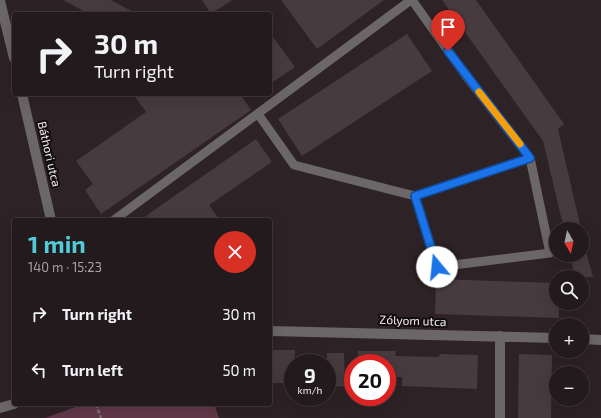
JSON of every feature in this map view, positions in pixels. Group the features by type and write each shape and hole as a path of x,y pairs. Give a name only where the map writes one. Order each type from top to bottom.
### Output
{"street":[{"path":"0,1 12,49"},
{"path":"0,32 10,40"},
{"name":"Báthori utca","path":"22,96 51,218"},
{"name":"Zólyom utca","path":"272,331 549,338"},
{"path":"500,336 500,418"},
{"path":"589,339 601,340"},
{"path":"0,408 12,405"}],"lane":[{"path":"117,218 412,0 466,76 530,158 550,253 437,267 415,196"},
{"path":"258,114 294,165 415,196 530,158"}],"path":[{"path":"97,406 102,418"}],"shaded area":[{"path":"78,406 215,406 219,418 45,418"}],"building":[{"path":"63,0 111,0 133,12 85,12"},
{"path":"202,0 232,0 214,12 210,12"},
{"path":"281,0 384,0 317,49"},
{"path":"442,0 476,0 564,124 558,129 579,222 562,222 543,141"},
{"path":"407,34 432,71 302,156 278,119"},
{"path":"272,36 295,67 272,83"},
{"path":"134,96 241,96 251,110 101,214 85,190 93,184 76,161 146,112"},
{"path":"256,139 272,162 209,205 219,218 143,218"},
{"path":"572,262 589,262 593,277 589,277 589,270 573,270"},
{"path":"436,279 549,283 549,310 559,310 559,318 435,314"},
{"path":"272,350 295,350 295,354 284,354 284,383 272,383"},
{"path":"358,351 396,351 395,354 358,354"},
{"path":"344,353 344,386 336,387 336,354 327,354"},
{"path":"440,354 478,355 477,389 402,386 402,377 396,377 396,356 439,357"},
{"path":"519,354 549,355 549,358 552,358 552,366 549,366 549,406 551,406 551,418 518,418"}],"slow traffic":[{"path":"479,92 520,144"}],"route":[{"path":"437,267 415,196 530,158 448,51"}]}
